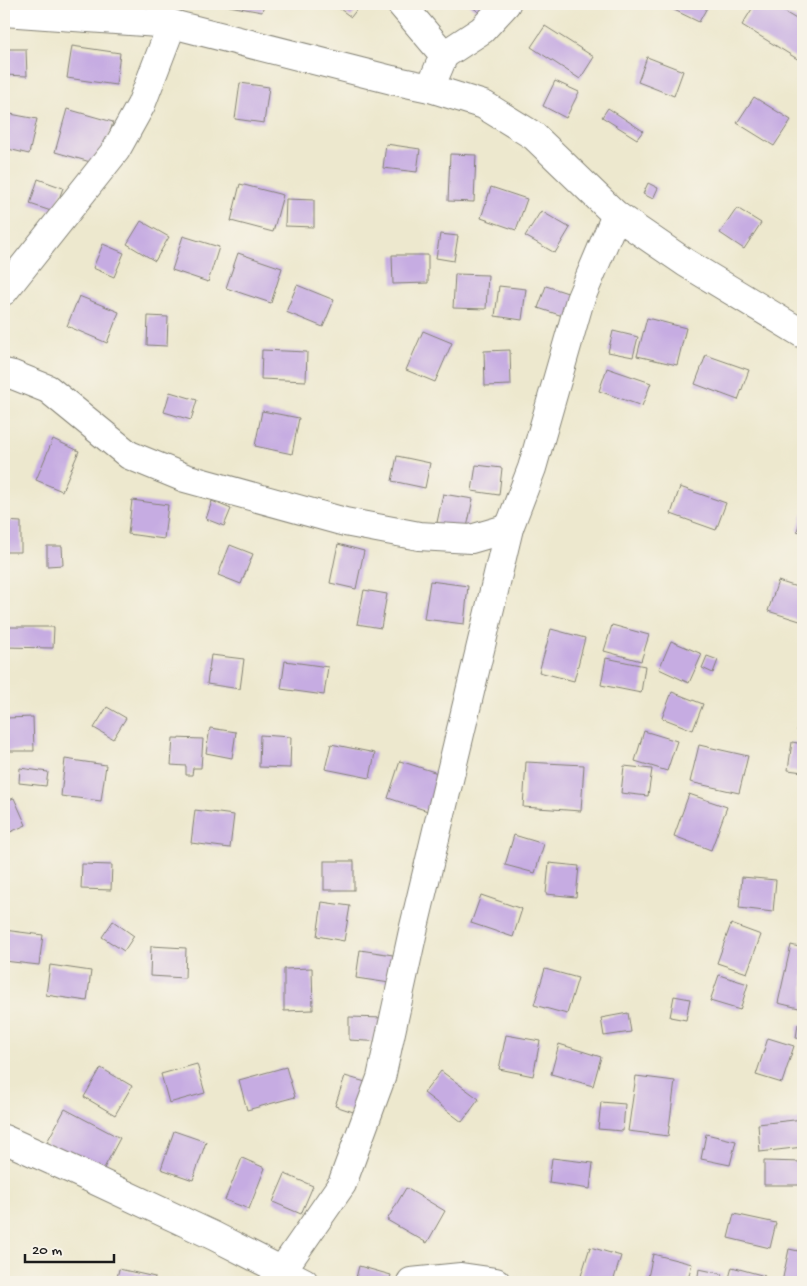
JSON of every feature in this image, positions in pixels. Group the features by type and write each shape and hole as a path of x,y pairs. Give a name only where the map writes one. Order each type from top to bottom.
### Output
{"street":[{"path":"401,4 444,55"},
{"path":"430,88 444,55 482,30 506,4"},
{"path":"4,12 172,24 430,88 484,105 534,136 616,215 686,263 803,334"},
{"path":"4,291 116,150 141,105 172,24"},
{"path":"4,1139 214,1236 286,1279 342,1184 381,1078 413,931 509,528 532,468 580,300 616,215"},
{"path":"4,373 48,388 129,456 185,478 345,522 419,536 471,539 509,528"},
{"path":"411,1282 461,1277 496,1282"}],"building":[{"path":"229,4 264,4 262,12 229,6"},
{"path":"333,4 361,4 351,17"},
{"path":"468,4 488,4 480,13"},
{"path":"669,4 709,4 699,22 668,7"},
{"path":"755,4 771,4 803,23 803,53 799,60 742,25"},
{"path":"545,26 594,57 580,79 531,47"},
{"path":"72,46 120,53 116,85 67,78"},
{"path":"4,49 26,49 27,76 4,75"},
{"path":"647,57 683,71 674,96 638,82"},
{"path":"555,81 579,92 566,118 543,106"},
{"path":"240,83 269,87 264,123 235,119"},
{"path":"754,97 791,120 774,146 737,123"},
{"path":"608,108 643,131 637,139 602,117"},
{"path":"67,109 113,122 101,165 55,152"},
{"path":"5,113 37,119 29,154 4,148"},
{"path":"386,144 420,149 417,172 383,168"},
{"path":"450,154 476,155 474,202 448,201"},
{"path":"38,179 63,188 54,212 30,204"},
{"path":"648,183 658,188 653,199 643,194"},
{"path":"240,184 283,195 273,232 231,221"},
{"path":"491,187 527,199 516,230 481,218"},
{"path":"286,199 314,200 314,227 285,226"},
{"path":"737,208 761,223 744,249 720,233"},
{"path":"541,211 570,228 555,253 525,236"},
{"path":"141,221 169,237 155,261 127,244"},
{"path":"440,234 458,236 454,261 436,258"},
{"path":"183,236 219,247 208,282 172,270"},
{"path":"103,244 124,253 114,277 93,268"},
{"path":"238,253 282,268 271,303 226,288"},
{"path":"392,255 428,255 428,283 393,284"},
{"path":"455,274 488,275 486,309 453,308"},
{"path":"297,285 334,300 323,327 286,312"},
{"path":"499,286 526,289 522,320 495,316"},
{"path":"546,286 580,297 572,319 538,308"},
{"path":"79,296 119,312 107,343 67,326"},
{"path":"148,316 168,317 167,346 147,345"},
{"path":"647,318 686,328 677,365 637,356"},
{"path":"423,331 452,343 435,382 406,370"},
{"path":"613,331 638,337 633,357 608,352"},
{"path":"262,350 307,352 306,381 261,379"},
{"path":"510,350 511,385 485,386 484,351"},
{"path":"706,355 749,370 738,400 695,384"},
{"path":"607,368 651,383 642,406 599,391"},
{"path":"170,392 197,400 191,420 164,412"},
{"path":"262,411 299,418 292,454 255,446"},
{"path":"53,439 79,451 62,491 36,480"},
{"path":"397,456 430,463 425,488 392,481"},
{"path":"476,465 502,468 499,495 472,491"},
{"path":"680,487 726,503 716,530 671,514"},
{"path":"443,494 473,499 465,537 435,532"},
{"path":"132,500 168,505 164,539 128,534"},
{"path":"212,501 231,509 224,526 206,519"},
{"path":"803,513 803,533 797,531"},
{"path":"4,521 21,522 21,552 4,552"},
{"path":"338,544 364,551 356,589 330,583"},
{"path":"230,545 253,554 241,584 218,575"},
{"path":"47,546 62,546 63,565 47,566"},
{"path":"430,581 468,586 464,624 424,619"},
{"path":"778,581 803,589 803,622 768,611"},
{"path":"364,590 387,594 381,628 357,624"},
{"path":"612,625 649,635 641,661 604,651"},
{"path":"4,627 54,627 53,648 4,647"},
{"path":"551,629 585,638 574,681 539,672"},
{"path":"671,641 702,654 689,683 659,669"},
{"path":"211,655 244,659 240,689 207,684"},
{"path":"707,656 718,660 713,673 702,668"},
{"path":"606,658 645,666 641,693 601,685"},
{"path":"285,661 328,667 324,695 281,689"},
{"path":"672,692 703,704 693,730 662,718"},
{"path":"107,707 126,718 113,739 94,728"},
{"path":"801,711 803,711 803,733 797,731"},
{"path":"33,717 34,751 6,751 6,718"},
{"path":"210,728 236,732 232,758 206,753"},
{"path":"644,731 677,741 667,771 635,761"},
{"path":"260,735 291,737 290,768 259,767"},
{"path":"173,738 203,739 201,768 193,768 192,775 186,775 186,766 171,765"},
{"path":"792,742 803,744 803,772 788,770"},
{"path":"331,744 375,753 370,778 325,769"},
{"path":"699,745 748,756 739,793 690,782"},
{"path":"65,759 106,765 101,801 61,796"},
{"path":"400,761 444,775 431,812 388,798"},
{"path":"526,762 584,765 581,811 523,807"},
{"path":"624,766 652,769 648,796 621,793"},
{"path":"20,768 48,772 46,786 19,783"},
{"path":"689,794 727,807 711,850 674,836"},
{"path":"14,798 26,825 8,833 4,823 4,802"},
{"path":"195,810 234,815 230,848 191,843"},
{"path":"514,835 544,844 535,873 505,865"},
{"path":"324,861 354,861 354,890 324,890"},
{"path":"549,863 579,866 576,897 546,894"},
{"path":"4,864 6,864 7,901 4,901"},
{"path":"82,864 112,865 111,890 81,889"},
{"path":"742,877 776,880 773,912 739,908"},
{"path":"481,895 522,909 513,937 471,923"},
{"path":"322,902 350,906 344,941 317,936"},
{"path":"113,921 134,936 124,951 102,937"},
{"path":"731,924 761,935 747,973 717,963"},
{"path":"4,930 43,935 39,965 4,961"},
{"path":"791,945 803,948 803,1009 778,1003"},
{"path":"151,946 186,948 185,978 150,976"},
{"path":"360,950 393,955 390,983 356,978"},
{"path":"50,965 91,971 87,1001 46,995"},
{"path":"312,968 313,1010 284,1011 284,969"},
{"path":"545,969 578,978 567,1014 534,1005"},
{"path":"719,975 748,984 740,1010 710,1001"},
{"path":"674,996 690,999 686,1020 670,1017"},
{"path":"628,1013 631,1032 604,1036 601,1018"},
{"path":"349,1017 385,1018 384,1042 349,1040"},
{"path":"798,1024 803,1025 803,1039 796,1038"},
{"path":"506,1035 540,1041 533,1076 499,1069"},
{"path":"768,1038 794,1046 782,1083 756,1075"},
{"path":"559,1044 601,1057 593,1086 551,1074"},
{"path":"197,1064 205,1093 169,1103 161,1074"},
{"path":"286,1067 295,1097 247,1110 239,1080"},
{"path":"101,1068 132,1086 115,1115 84,1097"},
{"path":"441,1071 479,1099 462,1122 424,1093"},
{"path":"345,1076 379,1086 369,1117 335,1106"},
{"path":"636,1076 675,1081 668,1136 628,1131"},
{"path":"601,1102 625,1104 623,1131 598,1129"},
{"path":"65,1109 120,1138 102,1172 42,1151"},
{"path":"803,1119 803,1147 760,1152 758,1124"},
{"path":"174,1131 206,1142 193,1180 161,1169"},
{"path":"706,1134 736,1141 730,1165 701,1159"},
{"path":"242,1158 265,1168 249,1209 225,1200"},
{"path":"552,1158 593,1163 590,1189 549,1183"},
{"path":"764,1161 803,1162 803,1185 764,1185"},
{"path":"285,1174 313,1186 301,1214 273,1202"},
{"path":"406,1188 445,1211 427,1243 387,1220"},
{"path":"734,1214 776,1223 770,1248 728,1238"},
{"path":"590,1247 621,1256 613,1282 600,1282 581,1276"},
{"path":"789,1249 803,1252 803,1282 782,1282"},
{"path":"653,1254 692,1264 687,1282 647,1282"},
{"path":"359,1266 391,1275 389,1282 355,1282"},
{"path":"732,1267 765,1276 763,1282 728,1282"},
{"path":"119,1269 155,1277 154,1282 116,1282"},
{"path":"699,1269 723,1274 721,1282 697,1282"}]}
